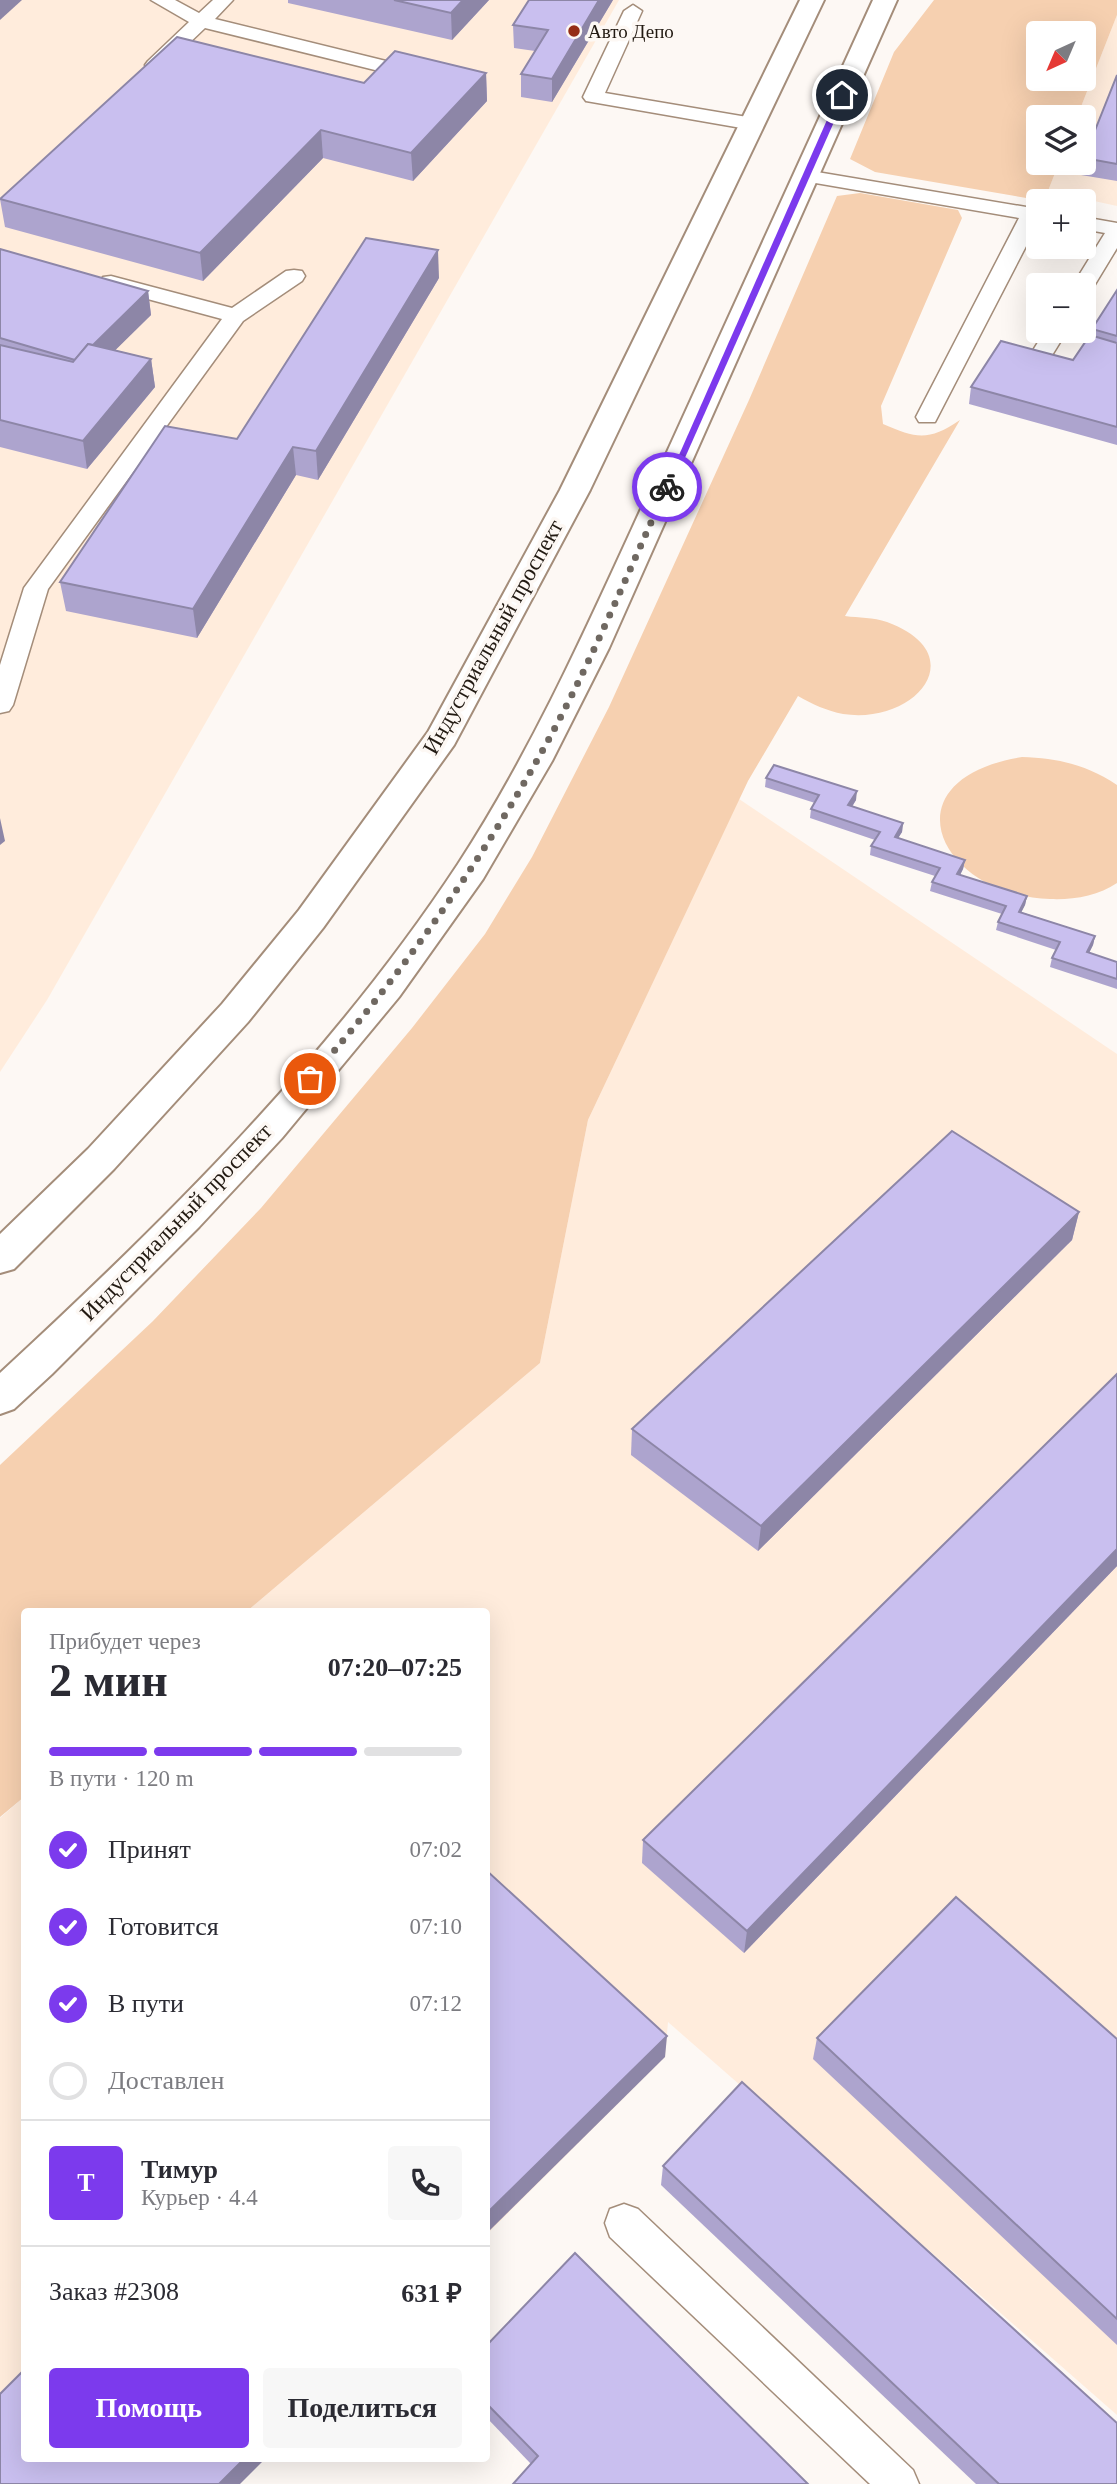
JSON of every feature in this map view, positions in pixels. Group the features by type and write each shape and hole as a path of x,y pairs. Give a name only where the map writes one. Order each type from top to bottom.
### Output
{"main road":[{"name":"Индустриальный проспект","path":"0,1258 101,1159 235,1013 311,919 442,737 575,490 812,0"},
{"name":"Индустриальный проспект","path":"0,1397 136,1267 239,1161 327,1059 431,928 498,826 551,735 675,471 885,0"}],"lane":[{"path":"160,0 201,21 379,65"},
{"path":"141,78 224,0"},
{"path":"633,11 593,97 753,124"},
{"path":"805,176 1026,213"},
{"path":"1091,273 1117,230 1096,226"},
{"path":"926,417 1026,232"},
{"path":"0,705 36,588 235,316 294,276"},
{"path":"91,277 235,316"},
{"path":"1033,368 1049,343"},
{"path":"624,2223 899,2484"}],"shaded area":[{"path":"0,0 619,0 47,1000 0,1072"},
{"path":"934,0 1117,0 1117,15 1096,69 1096,21 1026,21 1026,91 1087,91 1082,105 1026,105 1026,175 1054,175 1049,189 1026,189 1026,198 875,172 850,159 894,52"},
{"path":"1117,15 1117,206 1096,201 1096,189 1049,189 1054,175 1096,175 1096,105 1082,105 1087,91 1096,91 1096,69"},
{"path":"860,193 958,210 962,218 881,406 883,424 914,435 940,432 960,420 845,616 882,620 913,636 927,651 931,668 925,684 912,698 893,709 869,715 837,713 798,696 748,781 588,1120 540,1363 251,1608 21,1608 21,1800 0,1817 0,1465 153,1321 261,1208 412,1028 485,934 532,857 609,707 749,400 837,196"},
{"path":"1022,757 1072,764 1095,772 1117,785 1117,883 1085,896 1050,899 1012,893 980,879 956,859 943,836 941,811 952,788 979,770"},
{"path":"739,799 1117,1054 1117,2415 668,2022 665,2057 490,2231 490,1608 251,1608 540,1363 588,1120"},
{"path":"21,1800 21,2462 0,2484 0,1818"}],"building":[{"path":"394,0 463,0 451,13"},
{"path":"529,0 599,0 552,79 521,74 548,30 513,25"},
{"path":"177,37 364,83 395,51 486,73 411,153 321,130 200,253 0,199"},
{"path":"1117,75 1117,164 1096,160 1096,128"},
{"path":"366,238 438,250 316,451 293,447 193,609 60,582 165,426 237,439"},
{"path":"0,249 148,291 93,345 88,344 75,360 0,338"},
{"path":"1117,290 1117,336 1096,330 1096,323"},
{"path":"1096,337 1117,343 1117,427 971,387 1001,341 1073,360 1085,343 1096,343"},
{"path":"88,344 151,359 83,441 0,420 0,345 73,362"},
{"path":"774,765 857,791 848,805 903,823 895,837 965,860 957,874 1027,896 1019,912 1095,936 1087,952 1117,962 1117,979 1052,958 1060,942 998,922 1006,906 932,882 940,868 871,846 880,832 811,809 819,795 766,778"},
{"path":"952,1131 1079,1212 761,1526 632,1429"},
{"path":"1117,1374 1117,1549 747,1931 643,1840"},
{"path":"490,1874 667,2036 490,2210"},
{"path":"956,1897 1117,2039 1117,2319 817,2038"},
{"path":"742,2082 1117,2423 1117,2484 999,2484 663,2166"},
{"path":"575,2253 808,2484 513,2484 538,2456 490,2407 490,2342"},
{"path":"21,2373 21,2462 241,2462 219,2484 0,2484 0,2394"}],"way so far":[{"path":"310,1079 424,939 498,826 551,735 667,487"}],"place":[{"name":"Авто Депо","path":"574,31"}],"route":[{"path":"667,487 842,95"}]}
